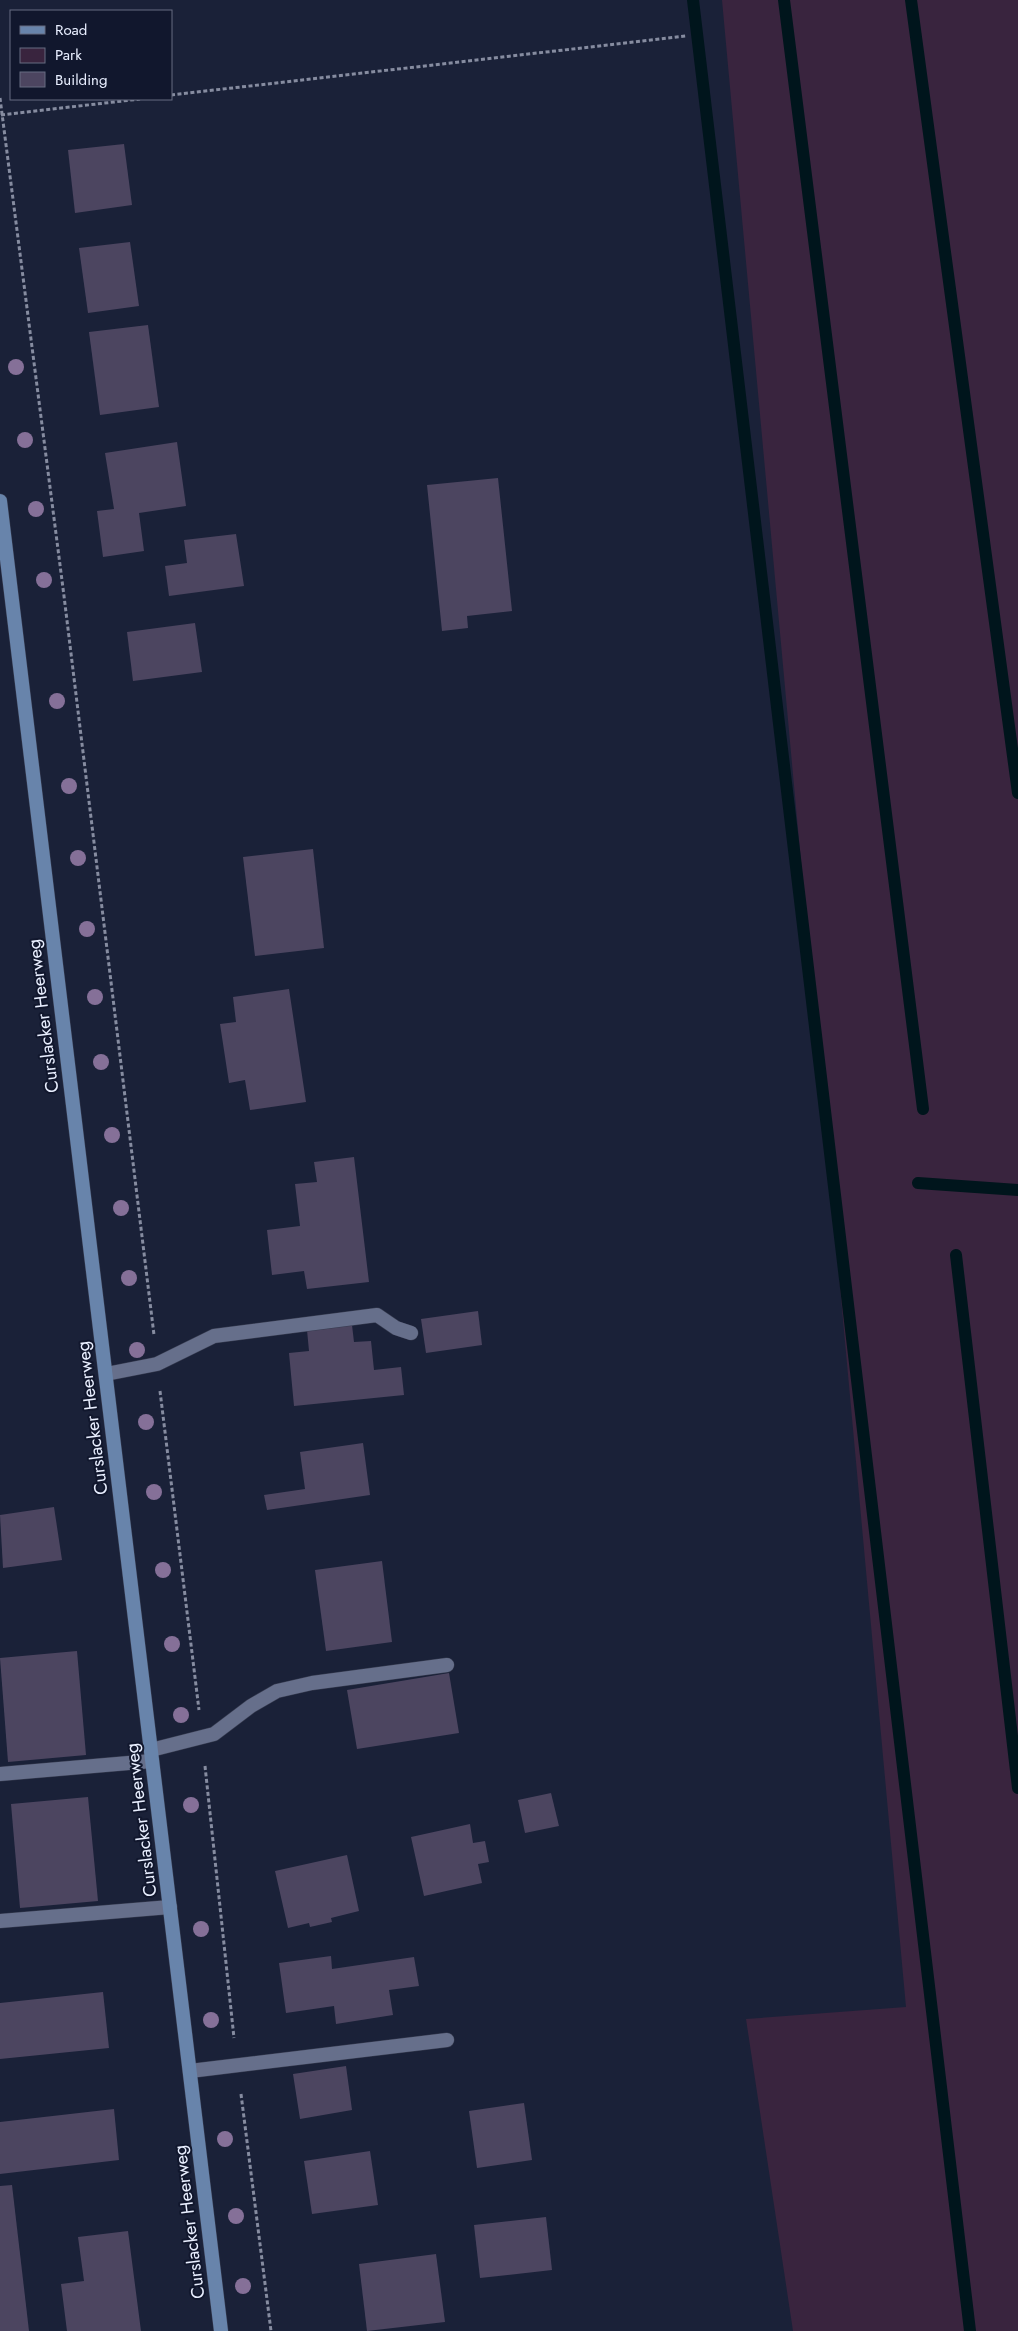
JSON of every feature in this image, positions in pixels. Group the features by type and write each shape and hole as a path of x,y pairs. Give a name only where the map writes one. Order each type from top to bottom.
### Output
{"main road":[{"name":"Curslacker Heerweg","path":"0,500 221,2331"}],"lane":[{"path":"106,1374 157,1364 214,1336 377,1315 396,1328 411,1333"},
{"path":"0,1774 152,1756 214,1734 250,1706 277,1692 312,1683 447,1664"},
{"path":"0,1921 170,1907"},
{"path":"190,2071 447,2040"}],"path":[{"path":"172,95 686,36"},
{"path":"0,98 64,596 202,1738 238,2065 271,2331"},
{"path":"1,115 131,100"}],"green space":[{"path":"722,0 1018,0 1018,2331 793,2331 746,2019 906,2007"}],"building":[{"path":"124,144 132,205 75,213 68,150"},
{"path":"130,242 139,306 88,313 79,248"},
{"path":"148,325 159,407 100,415 89,332"},
{"path":"177,442 186,506 139,513 144,551 103,557 97,511 114,509 105,453"},
{"path":"498,478 512,611 467,616 468,628 442,631 427,485"},
{"path":"236,534 244,586 169,596 165,566 187,563 184,540"},
{"path":"195,623 202,672 133,681 127,632"},
{"path":"313,849 324,948 255,956 243,857"},
{"path":"289,989 306,1102 250,1110 245,1080 229,1083 220,1024 236,1022 233,997"},
{"path":"354,1157 369,1282 307,1289 304,1271 272,1275 267,1230 300,1226 295,1184 317,1182 314,1162"},
{"path":"478,1311 482,1345 426,1353 421,1319"},
{"path":"352,1325 354,1342 371,1341 374,1370 401,1367 404,1395 294,1406 289,1353 309,1351 307,1330"},
{"path":"363,1443 370,1495 267,1510 264,1495 305,1489 300,1452"},
{"path":"54,1507 62,1560 3,1568 0,1515"},
{"path":"382,1561 392,1642 326,1651 315,1570"},
{"path":"77,1651 86,1755 8,1762 0,1658"},
{"path":"449,1673 459,1733 357,1749 347,1690"},
{"path":"551,1793 559,1826 525,1833 518,1800"},
{"path":"88,1797 98,1901 20,1908 11,1804"},
{"path":"470,1824 473,1843 485,1841 489,1862 478,1864 482,1883 424,1896 411,1837"},
{"path":"347,1855 359,1911 331,1918 332,1922 310,1927 309,1923 288,1928 275,1871"},
{"path":"331,1956 332,1969 414,1957 419,1986 389,1990 393,2015 336,2024 334,2006 286,2013 279,1963"},
{"path":"103,1992 109,2048 0,2059 0,2003"},
{"path":"346,2066 352,2110 300,2119 293,2074"},
{"path":"524,2103 532,2160 477,2168 469,2111"},
{"path":"114,2109 119,2160 0,2174 0,2122"},
{"path":"370,2151 378,2205 312,2214 304,2161"},
{"path":"12,2185 29,2331 0,2331 0,2186"},
{"path":"546,2217 552,2270 480,2278 474,2225"},
{"path":"128,2231 141,2331 67,2331 61,2284 84,2281 78,2237"},
{"path":"436,2254 445,2322 367,2331 359,2264"}],"waterway":[{"path":"693,0 970,2331"},
{"path":"784,0 923,1109"},
{"path":"911,0 1018,793"},
{"path":"918,1183 1018,1190"},
{"path":"956,1255 1018,1788"}]}
